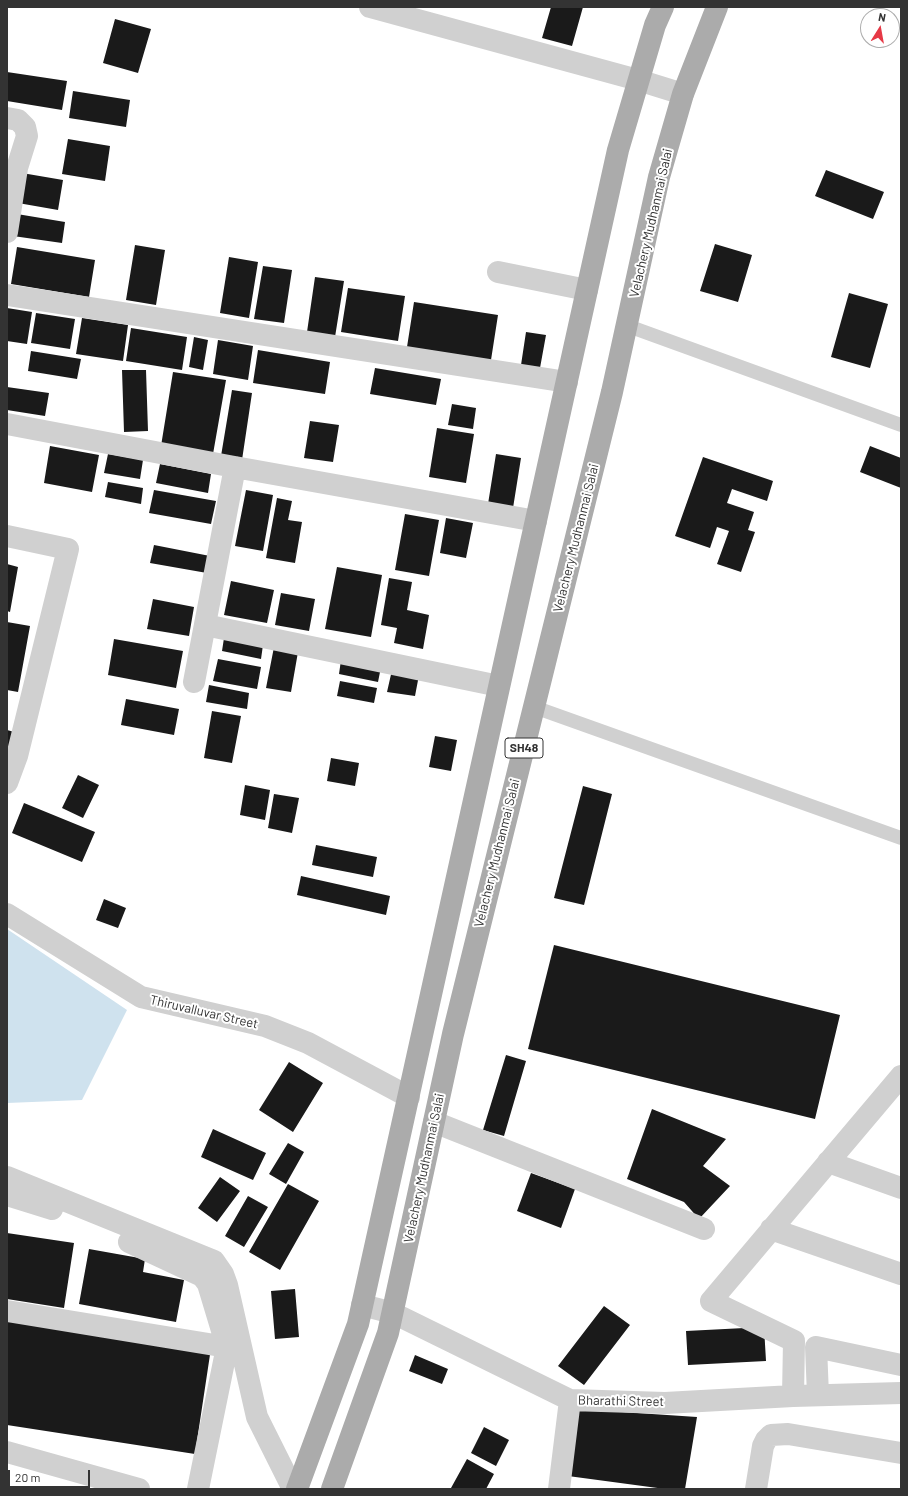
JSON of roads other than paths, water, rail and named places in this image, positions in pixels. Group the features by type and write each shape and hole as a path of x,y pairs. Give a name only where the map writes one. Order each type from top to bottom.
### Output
{"main road":[{"name":"SH48","path":"297,1489 358,1324 618,150 654,25 663,7"},
{"name":"Velachery Mudhanmai Salai","path":"332,1489 388,1333 453,1034 628,326 659,177 682,94 717,7"}],"street":[{"path":"370,7 638,80 682,94"},
{"path":"7,118 18,120 25,127 27,136 17,168 8,222"},
{"path":"498,272 587,290"},
{"path":"7,295 567,382"},
{"path":"7,424 536,521"},
{"path":"194,682 235,467"},
{"path":"7,536 68,549 17,756 7,783"},
{"path":"205,625 499,686"},
{"name":"Thiruvalluvar Street","path":"7,914 141,997 272,1029 308,1043 409,1097"},
{"path":"898,1084 828,1162 711,1300 794,1341 901,1365"},
{"path":"434,1122 704,1229"},
{"path":"828,1162 901,1188"},
{"path":"7,1177 214,1261 223,1274 227,1284 257,1417 293,1489"},
{"path":"7,1195 71,1215 202,1276 208,1284 227,1347 198,1489"},
{"path":"771,1229 901,1274"},
{"name":"Bharathi Street","path":"362,1305 393,1313 570,1400 665,1403 793,1396 901,1393"},
{"path":"7,1311 227,1347"},
{"path":"793,1396 794,1341"},
{"path":"816,1347 818,1395"},
{"path":"559,1489 570,1400"},
{"path":"756,1489 763,1446 770,1435 788,1434 901,1453"},
{"path":"8,1456 139,1489"}],"lane":[{"path":"628,326 901,425"},
{"path":"534,707 901,838"}],"water":[{"path":"7,929 127,1010 82,1100 7,1103"}]}
